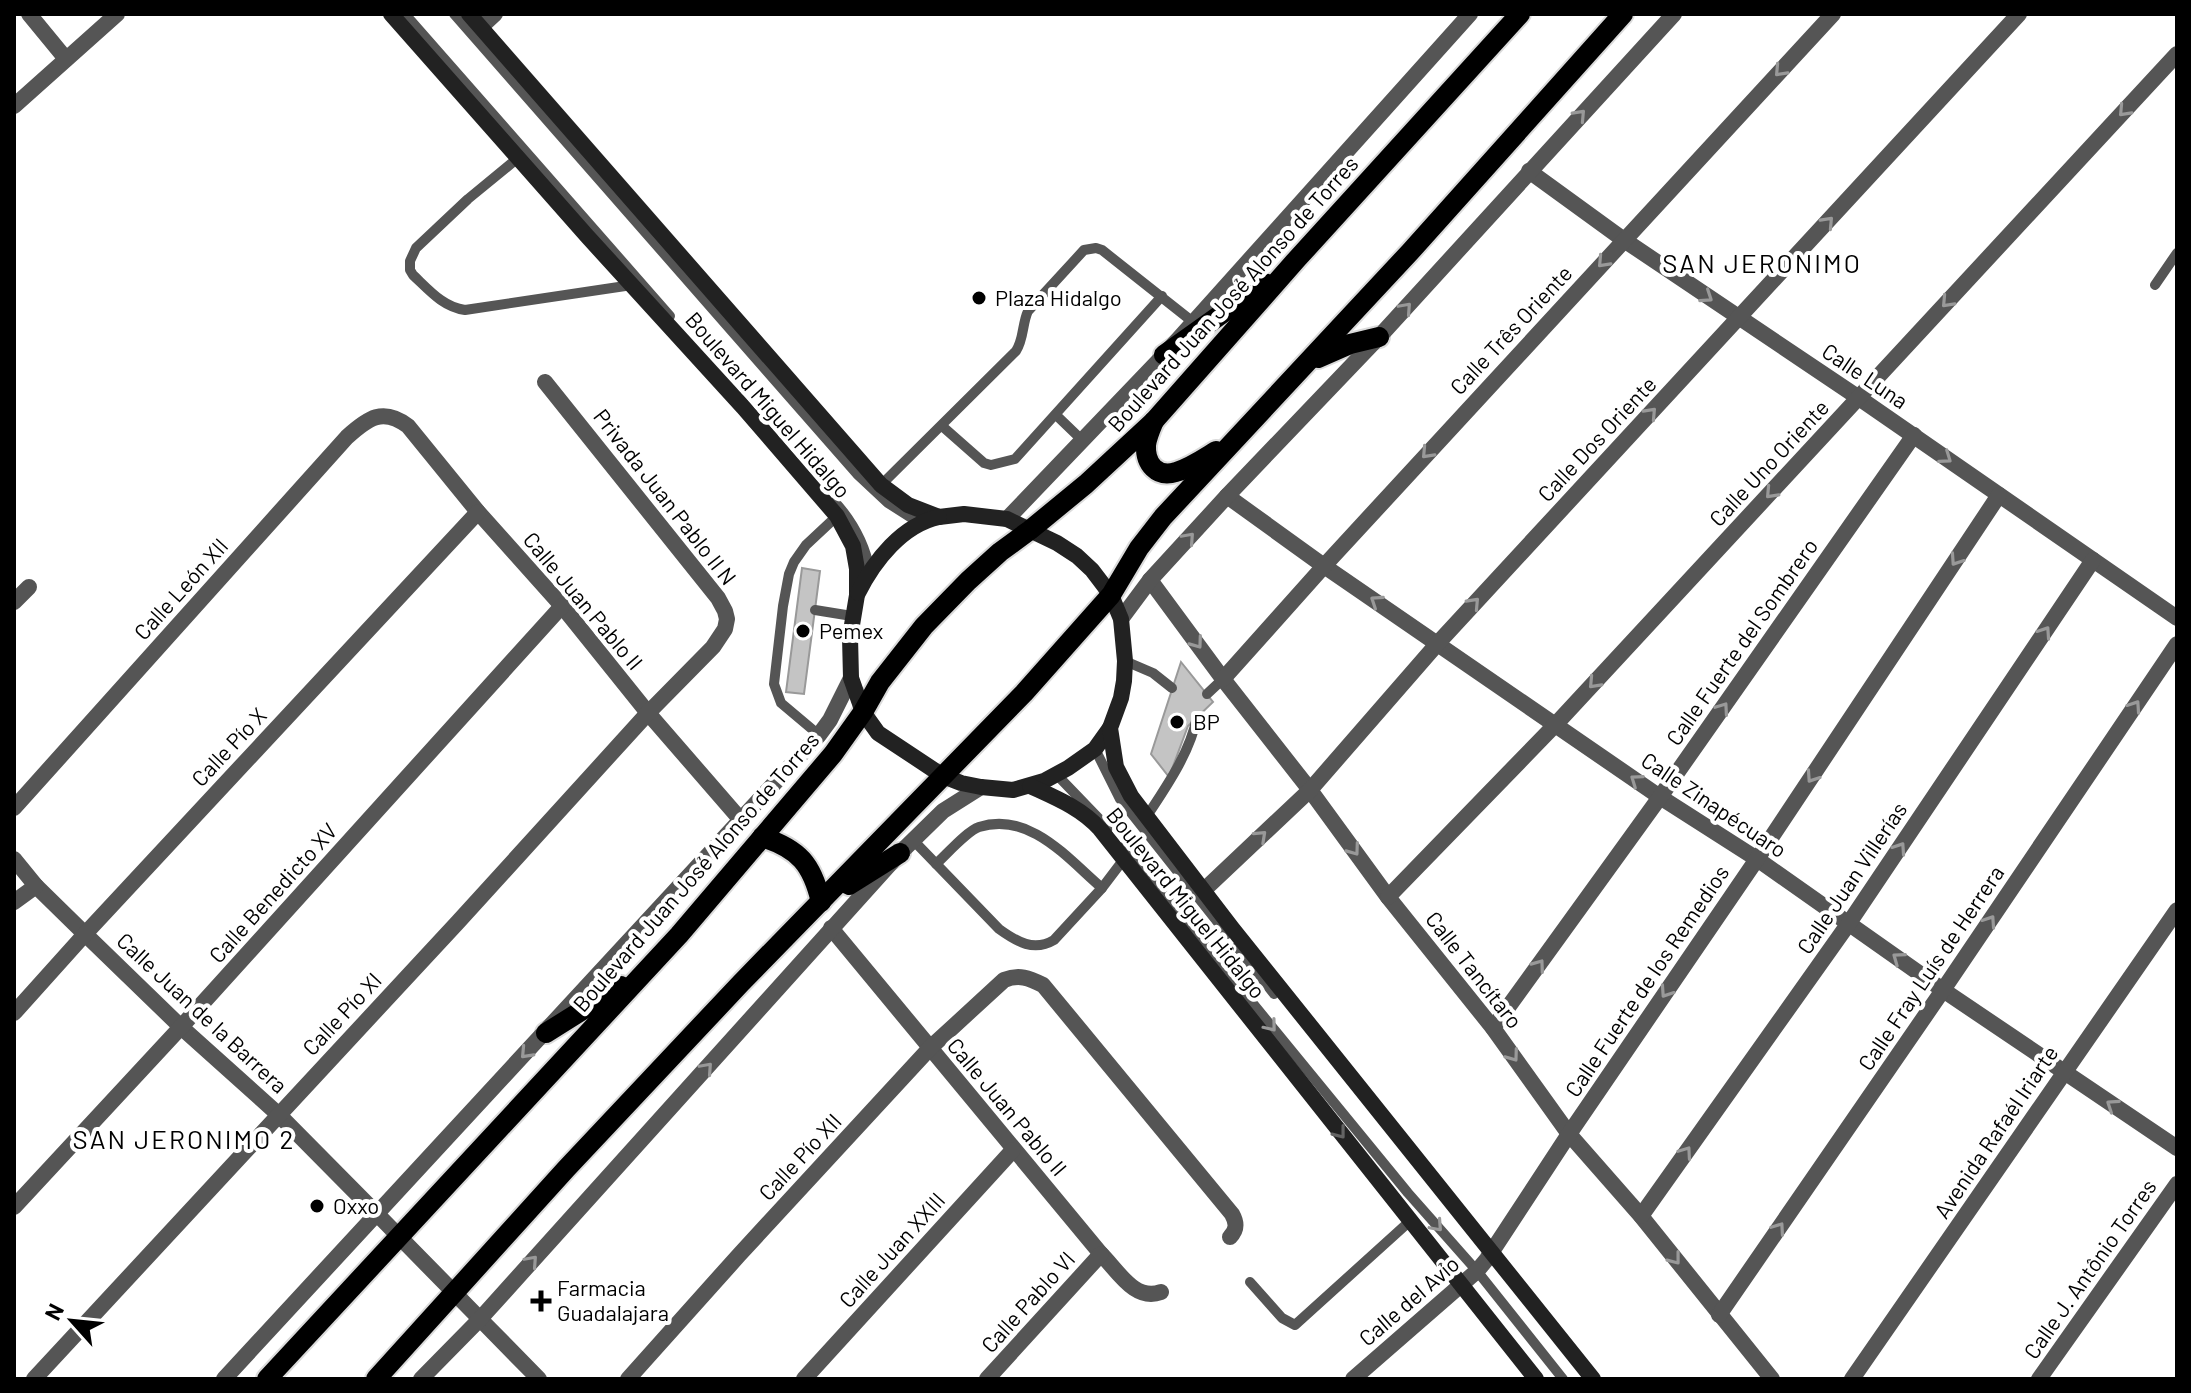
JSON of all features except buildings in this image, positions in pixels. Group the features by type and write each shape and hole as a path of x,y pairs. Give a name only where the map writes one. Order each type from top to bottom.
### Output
{"main road":[{"name":"Boulevard Miguel Hidalgo","path":"391,14 837,516 853,546 857,569 857,595 852,616 851,678 863,712 878,733 943,776 981,787 1013,790 1030,786 1089,817 1536,1379"},
{"name":"Boulevard Miguel Hidalgo","path":"469,14 881,485 908,505 939,517 964,514 1007,519 1077,556 1092,570 1111,595 1121,619 1125,661 1121,698 1110,728 1116,767 1131,796 1485,1261 1593,1379"},
{"name":"Boulevard Juan José Alonso de Torres","path":"267,1379 679,935 811,782 863,712 880,682 924,626 989,561 1086,484 1154,421 1520,14"},
{"path":"376,1379 741,983 1024,693 1111,595 1149,534 1623,14"},
{"path":"1164,355 1297,259"},
{"path":"1304,366 1334,350 1379,337"},
{"path":"1154,421 1146,444 1147,458 1160,473 1175,472 1232,442"},
{"path":"857,595 870,571 894,544 921,524 939,517"},
{"path":"1030,786 1057,775 1095,749 1110,728"},
{"path":"762,837 789,847 801,858 815,878 821,902"},
{"path":"821,902 907,847"},
{"path":"546,1033 642,974"}],"street":[{"path":"29,14 66,59"},
{"path":"14,106 117,14"},
{"path":"481,27 495,14"},
{"path":"1007,519 1164,355 1470,14"},
{"path":"1121,619 1150,580 1379,337 1674,14"},
{"name":"Calle Três Oriente","path":"1223,679 1833,14"},
{"name":"Calle Dos Oriente","path":"1204,890 1310,790 1438,643 2019,14"},
{"name":"Calle Uno Oriente","path":"1388,897 1556,724 2177,54"},
{"name":"Calle Luna","path":"1529,171 1624,240 1914,435 2177,618"},
{"name":"Privada Juan Pablo II N","path":"545,382 718,598 725,611 725,629 713,647 648,713"},
{"name":"Calle Juan Pablo II","path":"391,416 408,426 740,819"},
{"name":"Calle León XII","path":"14,808 347,437 374,417 391,416"},
{"name":"Calle Fuerte del Sombrero","path":"1493,1028 1660,797 1914,435"},
{"name":"Calle Fuerte de los Remedios","path":"1485,1261 1999,495"},
{"name":"Calle Zinapécuaro","path":"1227,496 1660,797 1757,859 1943,990 2177,1148"},
{"name":"Calle Pío X","path":"14,1013 478,512"},
{"name":"Calle Juan Villerías","path":"1641,1216 1849,923 2093,560"},
{"name":"Calle Tancítaro","path":"1150,580 1388,897 1493,1028 1569,1134 1641,1216 1772,1379"},
{"path":"14,602 29,587"},
{"name":"Calle Benedicto XV","path":"14,1207 562,606"},
{"name":"Calle Fray Luís de Herrera","path":"1719,1315 2177,644"},
{"name":"Boulevard Juan José Alonso de Torres","path":"224,1379 819,735 851,678"},
{"name":"Calle Pío XI","path":"34,1379 648,713"},
{"path":"421,1379 480,1319 907,847 949,806 981,787"},
{"name":"Calle Juan de la Barrera","path":"14,859 36,886 181,1027 279,1115 539,1379"},
{"path":"14,902 36,886"},
{"name":"Avenida Rafaél Iriarte","path":"1852,1379 2177,910"},
{"name":"Calle Juan Pablo II","path":"831,928 1101,1254 1139,1293 1152,1295 1161,1292"},
{"name":"Calle Pío XII","path":"628,1379 930,1048 1004,980 1014,976 1032,979 1043,985 1053,997 1232,1214 1236,1227 1230,1237"},
{"name":"Calle Juan XXIII","path":"804,1379 1013,1150"},
{"name":"Calle J. Antônio Torres","path":"2039,1379 2177,1184"},
{"name":"Calle Pablo VI","path":"987,1379 1101,1254"},
{"name":"Calle del Avío","path":"1353,1379 1485,1261"}],"lane":[{"path":"405,14 849,518 867,554 870,571"},
{"path":"454,14 857,474 888,503 921,524"},
{"path":"518,158 416,248 410,261 413,275 445,303 465,310 632,285"},
{"path":"881,485 1016,351 1021,344 1023,322 1028,311 1084,250 1102,250 1193,322"},
{"path":"2155,285 2177,253"},
{"path":"942,426 984,463 991,465 1015,459 1162,296"},
{"path":"1056,415 1083,441"},
{"path":"819,735 781,703 774,684 783,606 794,562 806,545 837,516"},
{"path":"783,606 796,607"},
{"path":"815,610 852,616"},
{"path":"1125,661 1153,673 1172,688"},
{"path":"1207,694 1223,679"},
{"path":"1147,816 1171,778 1197,717"},
{"path":"1095,749 1120,799 1485,1261 1583,1379"},
{"path":"1057,775 1100,818 1408,1193 1485,1261 1563,1379"},
{"path":"936,864 977,828 1013,823 1045,838 1102,888"},
{"path":"907,847 936,864 999,929 1014,940 1036,946 1054,940 1124,859"},
{"path":"1250,1282 1282,1318 1295,1325 1410,1221"}],"place":[{"name":"Plaza Hidalgo","path":"979,298"},
{"name":"Pemex","path":"803,631"},
{"name":"BP","path":"1177,722"},
{"name":"Oxxo","path":"317,1206"},
{"name":"Farmacia Guadalajara","path":"541,1301"}],"district":[{"name":"SAN JERONIMO","path":"1762,264"},
{"name":"SAN JERONIMO 2","path":"184,1140"}]}
